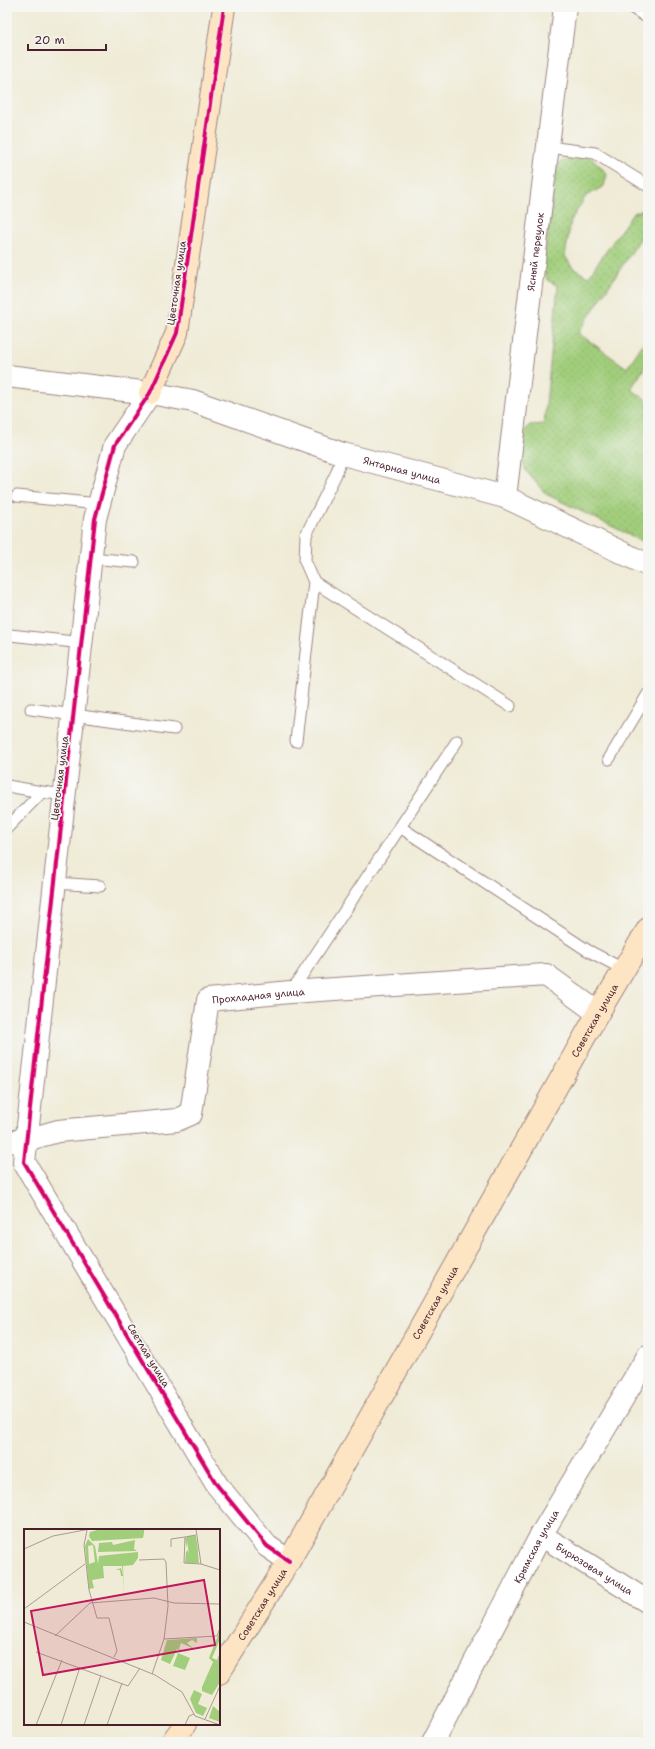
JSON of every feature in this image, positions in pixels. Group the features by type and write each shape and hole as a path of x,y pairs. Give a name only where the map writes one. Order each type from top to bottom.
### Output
{"street":[{"name":"Цветочная улица","path":"16,1141 55,883 83,643 95,519 115,445 150,393 177,333 224,7"},
{"name":"Ясный переулок","path":"505,497 565,7"},
{"name":"Янтарная улица","path":"7,376 150,393 193,401 343,454 505,497 648,565"},
{"name":"Советская улица","path":"220,1671 288,1561 623,969 648,929"},
{"name":"Прохладная улица","path":"16,1141 58,1132 177,1120 191,1114 208,1000 290,992 546,975 598,1013"},
{"name":"Светлая улица","path":"16,1141 24,1162 217,1485 267,1546 288,1561"},
{"name":"Крымская улица","path":"434,1742 541,1535 646,1363"},
{"name":"Бирюзовая улица","path":"541,1535 648,1602"},
{"path":"172,1742 184,1725"}],"lane":[{"path":"631,7 648,18"},
{"path":"548,147 595,153 648,186"},
{"path":"296,740 314,582 305,562 306,535 336,474 343,454"},
{"path":"17,496 99,504"},
{"path":"91,558 134,562"},
{"path":"314,582 510,706"},
{"path":"10,635 83,643"},
{"path":"609,759 648,694"},
{"path":"31,709 174,729"},
{"path":"290,992 458,741"},
{"path":"7,786 65,795"},
{"path":"7,828 42,792"},
{"path":"400,827 587,950 623,969"},
{"path":"55,883 100,886"}],"green space":[{"path":"585,156 594,160 607,174 604,186 586,196 571,220 565,256 573,268 588,277 633,213 648,209 648,227 578,333 627,368 648,336 648,362 631,389 648,401 648,544 546,494 526,471 522,458 524,432 530,425 544,424 558,286 547,280 543,269 557,165 568,157"}],"cycle path":[{"path":"224,7 177,333 150,393 115,445 95,519 24,1162 217,1485 267,1546 289,1561"}]}
